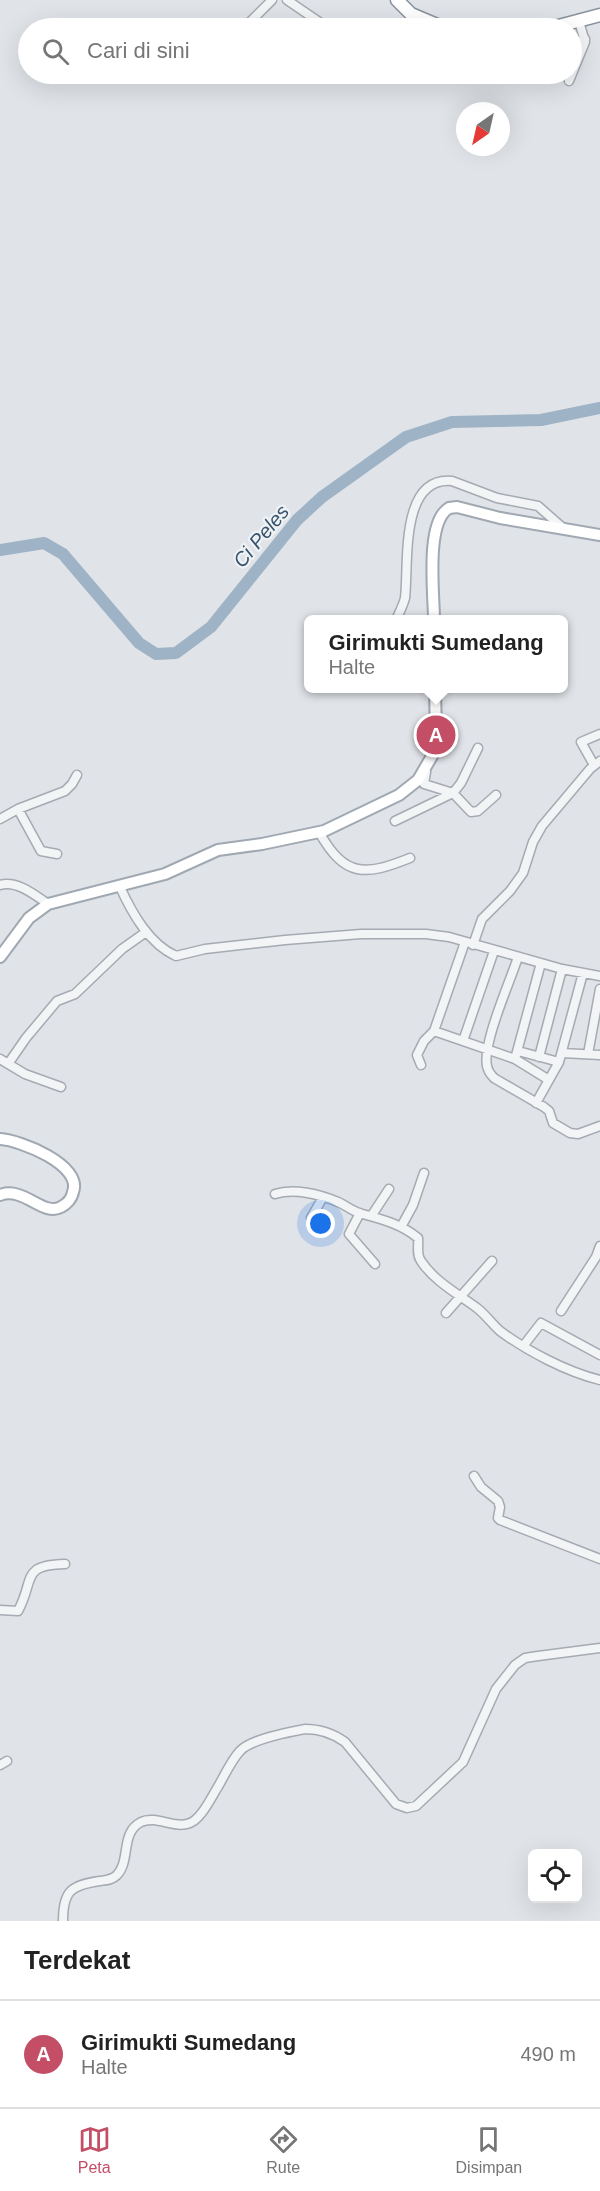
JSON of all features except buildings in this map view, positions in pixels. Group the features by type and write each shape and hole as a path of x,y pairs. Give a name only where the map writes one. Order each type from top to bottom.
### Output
{"highway":[{"path":"397,0 411,14 420,18"},
{"path":"582,20 600,15"}],"main road":[{"path":"434,615 435,536 439,517 446,509 457,507 500,518 600,535"},
{"path":"0,957 29,918 48,904 169,873 218,850 319,832 399,795 415,783 426,768 433,752 436,735 435,693"},
{"path":"0,1139 21,1143 61,1165 72,1178 74,1188 69,1200 55,1209 38,1204 17,1193 0,1195"}],"street":[{"path":"254,18 272,0"},
{"path":"287,0 313,18"},
{"path":"582,30 585,39 582,54"},
{"path":"398,615 404,600 413,510 419,498 433,484 446,480 452,481 497,498 538,506 563,528"},
{"path":"421,1065 417,1059 421,1045 434,1031 469,943 482,919 510,891 523,873 533,842 542,826 597,763 581,742 600,734"},
{"path":"395,821 453,793 461,783 477,748"},
{"path":"426,768 424,784 453,793 468,810 474,813 496,795"},
{"path":"0,819 18,809 65,791 77,775"},
{"path":"18,809 41,851 57,854"},
{"path":"319,832 334,856 354,869 375,869 410,858"},
{"path":"0,885 8,884 18,887 48,904"},
{"path":"120,886 130,908 146,932 172,954 179,956 205,950 361,934 426,934 469,943 562,969 600,976"},
{"path":"61,1088 25,1074 4,1061 57,1001 75,993 122,948 146,932"},
{"path":"463,1041 494,951"},
{"path":"518,957 487,1048 487,1066 494,1078 547,1109 553,1123 570,1133 578,1134 600,1126"},
{"path":"516,1055 541,963"},
{"path":"539,1057 562,969"},
{"path":"536,1103 561,1057 583,973"},
{"path":"588,1054 600,989"},
{"path":"434,1031 516,1055 539,1057 600,1055"},
{"path":"516,1055 549,1080"},
{"path":"401,1227 413,1204 424,1173"},
{"path":"372,1215 389,1189"},
{"path":"275,1194 289,1191 323,1197 401,1227 418,1238 418,1256 426,1267 460,1297 479,1310 499,1330 571,1371 600,1380"},
{"path":"310,1218 323,1197"},
{"path":"360,1213 349,1234 375,1264"},
{"path":"561,1311 596,1257 600,1246"},
{"path":"446,1313 492,1261"},
{"path":"524,1346 541,1323 600,1355"},
{"path":"474,1476 481,1487 498,1501 500,1520 600,1559"},
{"path":"0,1610 17,1612 32,1574 44,1565 65,1564"},
{"path":"63,1921 63,1904 69,1892 85,1884 111,1879 120,1872 127,1840 137,1825 145,1821 178,1825 195,1821 238,1754 252,1742 305,1729 337,1736 345,1742 396,1804 403,1808 412,1807 421,1802 462,1762 496,1689 515,1665 525,1658 600,1648"}],"waterway":[{"name":"Ci Peles","path":"0,550 44,543 63,554 139,643 156,654 176,653 211,627 297,520 322,497 406,437 452,422 541,420 600,408"}],"place":[{"name":"Girimukti Sumedang","path":"436,735"}]}
